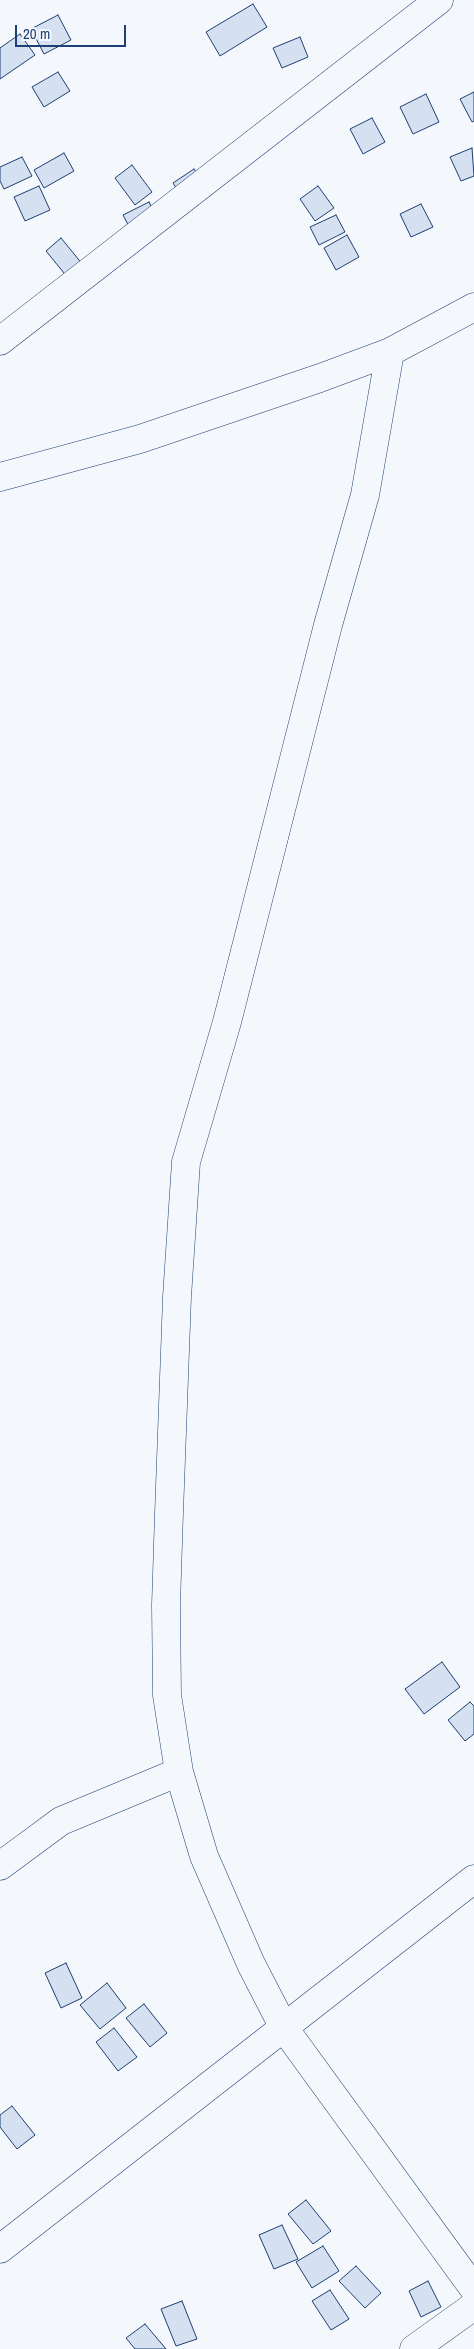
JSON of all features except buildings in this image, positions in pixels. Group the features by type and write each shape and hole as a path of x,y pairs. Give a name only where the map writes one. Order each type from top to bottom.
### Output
{"street":[{"path":"0,341 439,0"},
{"path":"0,477 140,439 320,378 390,352 474,307"},
{"path":"390,352 365,495 328,624 227,1022 186,1162 177,1297 166,1605 167,1695 179,1772 204,1856 251,1964 284,2028 474,2289"},
{"path":"0,1866 60,1821 179,1772"},
{"path":"0,2249 474,1879"},
{"path":"414,2349 474,2306"}]}
